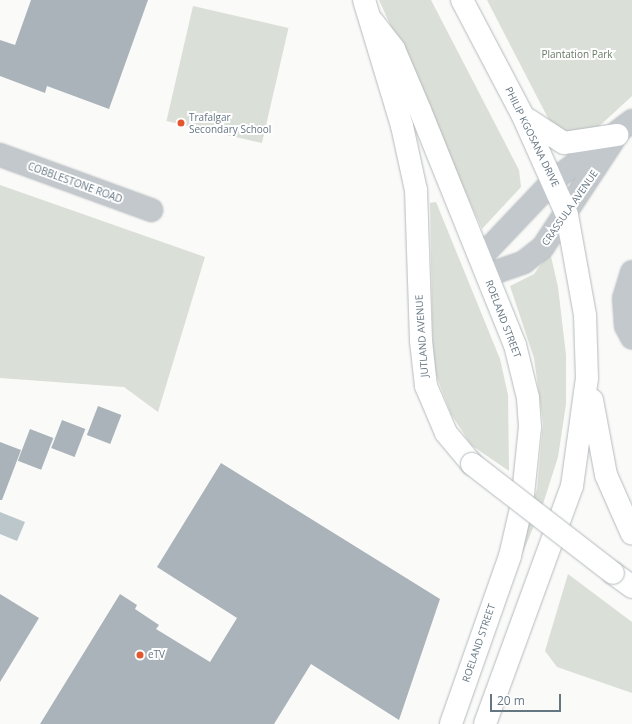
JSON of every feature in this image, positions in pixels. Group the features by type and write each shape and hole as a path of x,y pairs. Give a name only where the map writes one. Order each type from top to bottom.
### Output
{"main road":[{"path":"364,0 373,22"},
{"name":"PHILIP KGOSANA DRIVE","path":"462,0 523,116 554,180 567,215 585,315 587,378"},
{"name":"ROELAND STREET","path":"373,22 394,49 484,267 515,345 528,398 530,427 522,504 510,556 451,724"},
{"name":"JUTLAND AVENUE","path":"373,22 416,190 421,341 426,386 446,433 472,464 613,574 632,587"},
{"path":"523,116 564,144 627,133"},
{"path":"587,378 606,475 632,534"},
{"path":"485,724 572,486 587,378"}],"street":[{"name":"CRASSULA AVENUE","path":"484,267 554,180 627,133"},
{"name":"CRASSULA AVENUE","path":"484,267 531,258 567,215 627,133"},
{"name":"COBBLESTONE ROAD","path":"0,155 151,210"},
{"path":"629,332 624,299 632,272"}],"green space":[{"path":"379,0 431,0 519,170 521,187 482,229"},
{"name":"Plantation Park","path":"487,0 632,0 632,96 594,131 583,135 560,131 549,120"},
{"path":"193,6 288,28 262,143 166,121"},
{"path":"0,185 205,257 158,412 124,387 0,378"},
{"path":"436,202 500,359 508,395 509,471 471,445 451,414 433,367 430,203"},
{"path":"550,252 558,287 566,355 566,404 558,457 543,504 504,598 537,489 543,423 534,358 510,286 534,274"},
{"path":"568,574 632,622 632,693 557,667 545,651"}],"shaded area":[{"path":"0,512 25,522 17,541 0,534"}],"building":[{"path":"31,0 148,0 109,109 47,86 45,93 0,76 0,40 15,45"},
{"path":"98,406 121,415 110,444 87,435"},
{"path":"62,420 85,429 75,457 51,448"},
{"path":"30,429 53,438 41,470 18,461"},
{"path":"0,442 21,450 2,500 0,500"},
{"path":"221,463 440,599 399,720 311,664 274,724 40,724 120,594 137,605 135,609 159,625 156,629 210,662 237,618 157,567"},
{"path":"0,594 39,618 0,682"}],"place":[{"name":"Trafalgar Secondary School","path":"181,123"},
{"name":"eTV","path":"140,655"}]}
